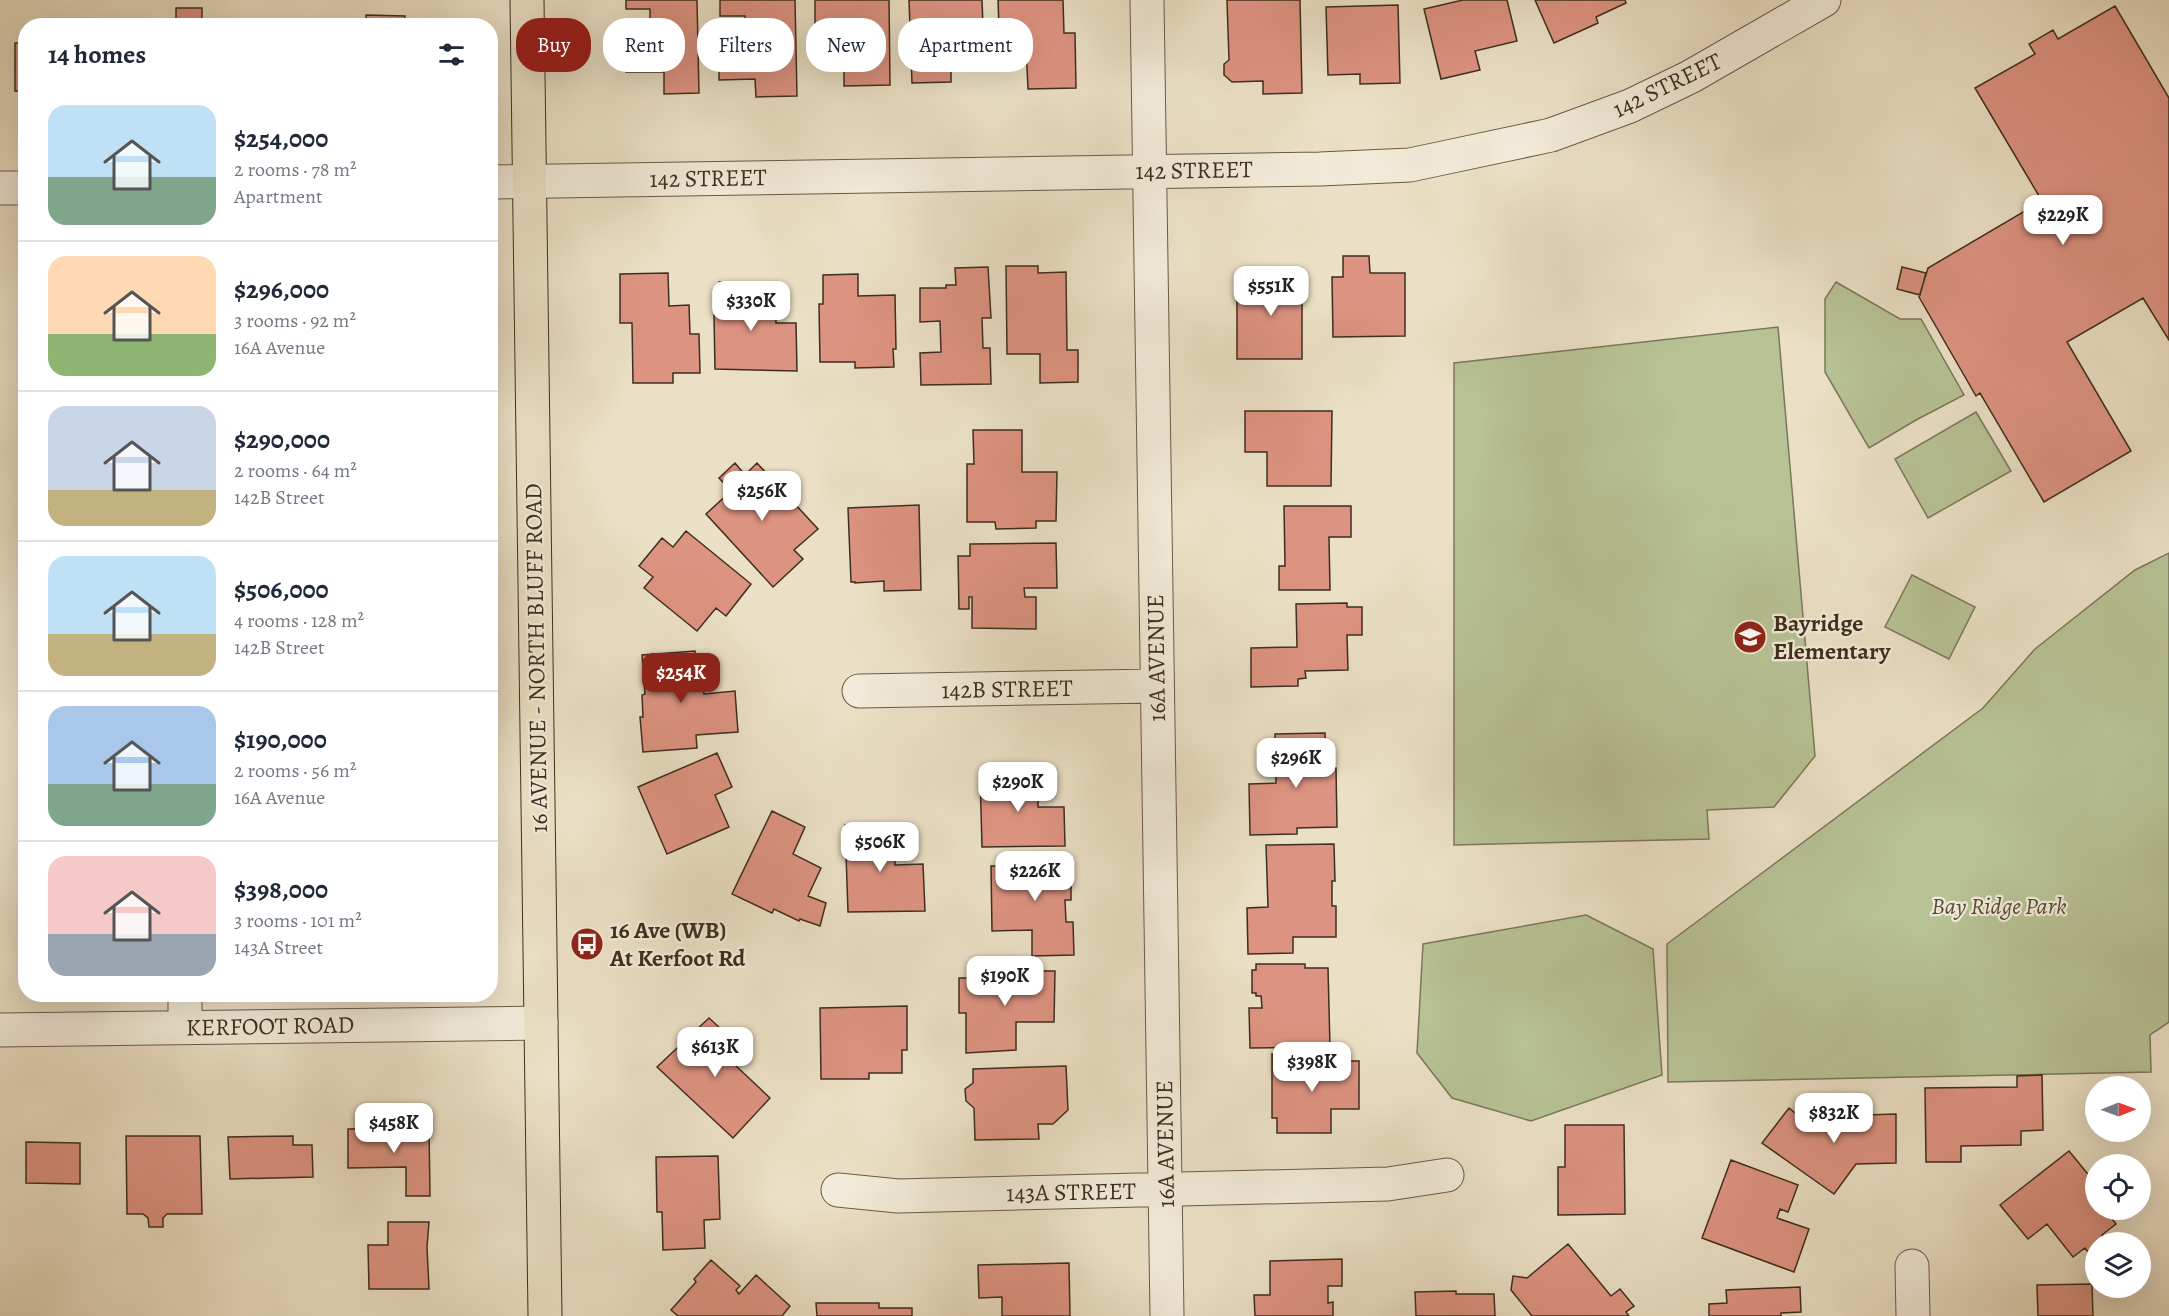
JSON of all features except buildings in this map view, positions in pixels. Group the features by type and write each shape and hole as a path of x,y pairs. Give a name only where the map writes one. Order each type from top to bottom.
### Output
{"main road":[{"name":"16 AVENUE - NORTH BLUFF ROAD","path":"527,0 545,1316"}],"street":[{"name":"16A AVENUE","path":"1147,0 1167,1316"},
{"name":"142 STREET","path":"498,182 1320,169 1410,165 1551,135 1630,106 1690,77 1824,0"},
{"path":"0,188 18,188"},
{"name":"142B STREET","path":"858,691 1156,686"},
{"path":"185,1002 185,1027"},
{"name":"KERFOOT ROAD","path":"0,1030 541,1023"},
{"name":"143A STREET","path":"838,1190 898,1196 1389,1184 1447,1175"},
{"path":"1912,1266 1913,1316"}],"green space":[{"path":"1836,282 1900,319 1921,319 1964,395 1869,448 1825,372 1825,299"},
{"path":"1778,327 1815,756 1774,807 1707,810 1709,839 1454,845 1454,363"},
{"path":"1976,412 2011,471 1928,518 1895,459"},
{"name":"Bay Ridge Park","path":"2169,553 2169,1022 2150,1035 2151,1072 1668,1082 1667,944 1983,708 2035,649 2135,570"},
{"path":"1912,575 1975,607 1949,659 1885,627"},
{"path":"1586,915 1653,949 1662,1075 1531,1121 1452,1098 1417,1053 1423,944"}],"place":[{"name":"Bayridge Elementary","path":"1750,637"},
{"name":"16 Ave (WB) At Kerfoot Rd","path":"587,944"}]}
